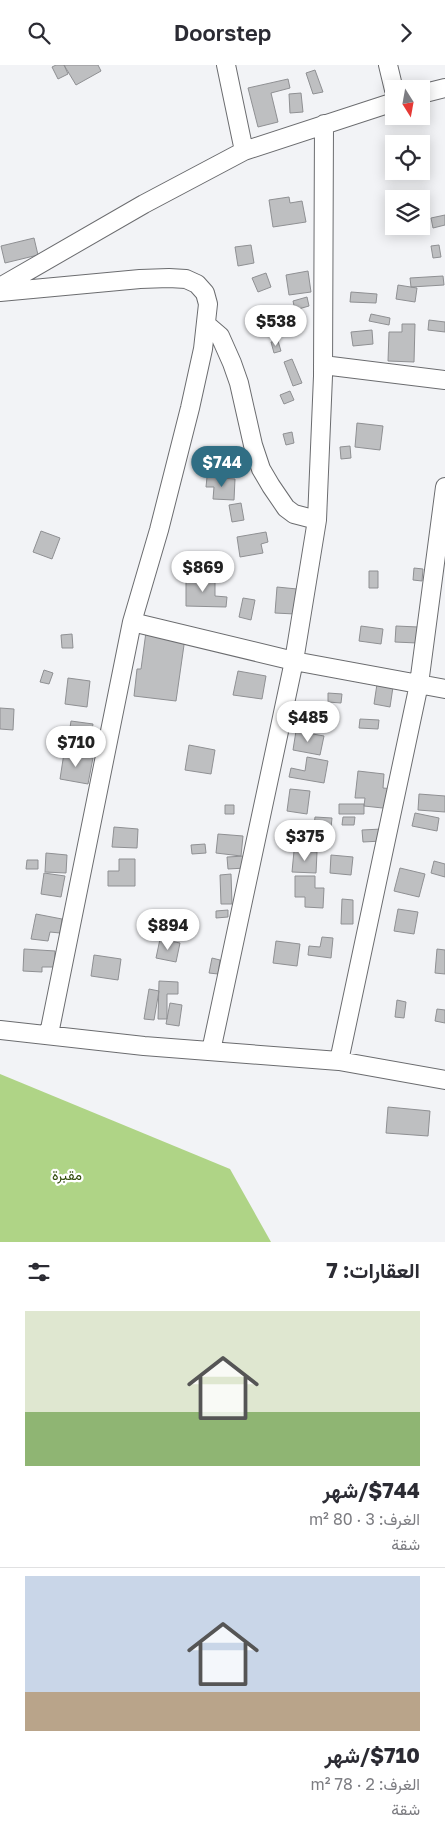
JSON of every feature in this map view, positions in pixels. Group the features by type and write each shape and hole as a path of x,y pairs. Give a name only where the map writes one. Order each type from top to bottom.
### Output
{"street":[{"path":"226,65 244,151"},
{"path":"388,65 392,80"},
{"path":"430,92 445,88"},
{"path":"0,287 144,204 244,151 385,105"},
{"path":"211,1051 294,661 317,520 323,365 324,124"},
{"path":"0,292 140,279 186,279 197,284 205,293 208,304 203,349 190,409 159,530 132,622 49,1034"},
{"path":"206,323 220,336 240,383 253,445 271,486 286,508 294,514 317,520"},
{"path":"323,365 445,380"},
{"path":"339,1061 419,684 445,487"},
{"path":"132,622 294,661 445,689"},
{"path":"0,1030 144,1046 339,1061 445,1080"}],"green space":[{"name":"مقبرة","path":"0,1074 230,1169 271,1242 0,1242"}],"building":[{"path":"64,65 68,74 58,79 52,67"},
{"path":"64,65 98,65 101,71 76,85"},
{"path":"315,70 323,92 313,94 306,73"},
{"path":"288,79 290,88 271,93 278,122 258,127 248,88"},
{"path":"301,93 303,112 290,113 289,94"},
{"path":"289,197 290,203 302,201 306,222 273,227 269,200"},
{"path":"445,215 445,225 433,228 431,218"},
{"path":"34,238 38,255 5,263 1,246"},
{"path":"251,245 254,263 238,266 235,247"},
{"path":"439,245 441,257 433,258 431,246"},
{"path":"308,271 311,292 289,295 286,275"},
{"path":"266,273 271,287 258,292 252,278"},
{"path":"443,276 444,285 411,287 410,278"},
{"path":"398,285 417,288 415,302 396,299"},
{"path":"351,292 377,294 376,303 350,302"},
{"path":"307,297 309,306 295,310 293,301"},
{"path":"371,314 390,318 389,325 369,321"},
{"path":"429,320 445,322 445,332 428,330"},
{"path":"402,324 415,324 414,362 388,361 389,332 402,332"},
{"path":"372,330 373,344 353,346 351,332"},
{"path":"278,341 281,351 274,353 271,342"},
{"path":"292,359 302,383 293,386 284,362"},
{"path":"290,391 294,400 284,404 280,395"},
{"path":"357,423 383,426 380,450 355,447"},
{"path":"292,432 294,443 286,445 283,434"},
{"path":"350,446 351,458 341,459 340,447"},
{"path":"207,477 235,479 234,500 213,499 214,487 206,487"},
{"path":"241,503 244,520 232,522 229,505"},
{"path":"41,531 60,538 52,559 33,552"},
{"path":"266,532 268,542 261,544 263,553 240,557 237,537"},
{"path":"414,568 423,569 422,581 413,580"},
{"path":"369,571 378,571 378,588 369,588"},
{"path":"186,578 215,578 215,596 227,597 226,607 186,606"},
{"path":"277,587 297,589 295,614 275,613"},
{"path":"243,598 255,600 251,620 239,617"},
{"path":"361,626 383,629 381,644 359,641"},
{"path":"396,626 418,627 417,643 395,642"},
{"path":"146,632 185,638 176,701 134,696 137,669 141,669"},
{"path":"72,634 73,648 62,648 61,635"},
{"path":"44,670 53,673 49,684 40,682"},
{"path":"238,671 266,676 262,699 233,695"},
{"path":"68,678 90,681 87,707 65,704"},
{"path":"377,684 393,687 390,707 374,704"},
{"path":"328,693 342,694 341,703 328,702"},
{"path":"0,708 14,709 13,730 0,729"},
{"path":"360,719 379,720 378,729 359,728"},
{"path":"71,721 93,724 89,751 67,747"},
{"path":"296,731 324,736 320,755 293,750"},
{"path":"189,745 215,750 211,774 185,770"},
{"path":"64,753 93,758 88,784 60,779"},
{"path":"307,757 328,761 324,783 289,777 291,768 305,771"},
{"path":"358,771 384,774 383,788 394,789 392,809 364,806 365,798 355,798"},
{"path":"290,789 310,791 307,814 287,811"},
{"path":"419,794 445,796 445,812 418,810"},
{"path":"339,804 364,804 364,814 339,814"},
{"path":"225,805 234,805 234,814 225,814"},
{"path":"415,813 439,818 437,831 412,826"},
{"path":"315,817 332,818 331,828 314,826"},
{"path":"343,817 355,817 354,825 342,825"},
{"path":"114,827 138,829 137,848 112,847"},
{"path":"382,829 382,841 363,842 362,830"},
{"path":"218,834 243,836 241,856 216,853"},
{"path":"205,844 206,853 192,854 191,845"},
{"path":"294,851 317,852 316,873 292,872"},
{"path":"46,853 67,855 66,873 45,872"},
{"path":"331,855 353,857 351,875 330,873"},
{"path":"245,856 246,868 228,869 227,857"},
{"path":"119,859 135,859 135,886 108,886 108,871 119,871"},
{"path":"27,860 38,860 38,869 26,869"},
{"path":"434,861 445,864 445,877 431,873"},
{"path":"400,868 425,874 419,897 394,891"},
{"path":"44,873 65,876 61,897 41,894"},
{"path":"231,874 232,904 221,904 220,875"},
{"path":"295,876 315,876 315,888 324,888 323,908 305,907 305,897 295,897"},
{"path":"342,899 353,900 353,924 341,924"},
{"path":"398,909 418,912 414,934 394,931"},
{"path":"228,910 228,917 216,918 216,911"},
{"path":"36,914 62,919 60,933 50,932 48,941 31,939"},
{"path":"322,937 333,938 331,958 308,955 309,946 320,947"},
{"path":"160,939 180,943 176,962 156,958"},
{"path":"276,941 300,944 297,966 273,963"},
{"path":"24,949 55,951 54,967 42,967 42,972 23,971"},
{"path":"437,949 445,950 445,974 435,973"},
{"path":"94,955 121,959 118,980 91,976"},
{"path":"212,958 220,960 218,974 209,973"},
{"path":"159,981 178,982 178,994 167,994 167,1019 158,1019"},
{"path":"149,989 159,991 154,1020 144,1019"},
{"path":"397,1000 406,1002 404,1018 395,1017"},
{"path":"170,1003 182,1005 179,1026 166,1024"},
{"path":"437,1009 445,1010 445,1023 435,1021"},
{"path":"388,1107 430,1111 428,1136 386,1133"}]}
